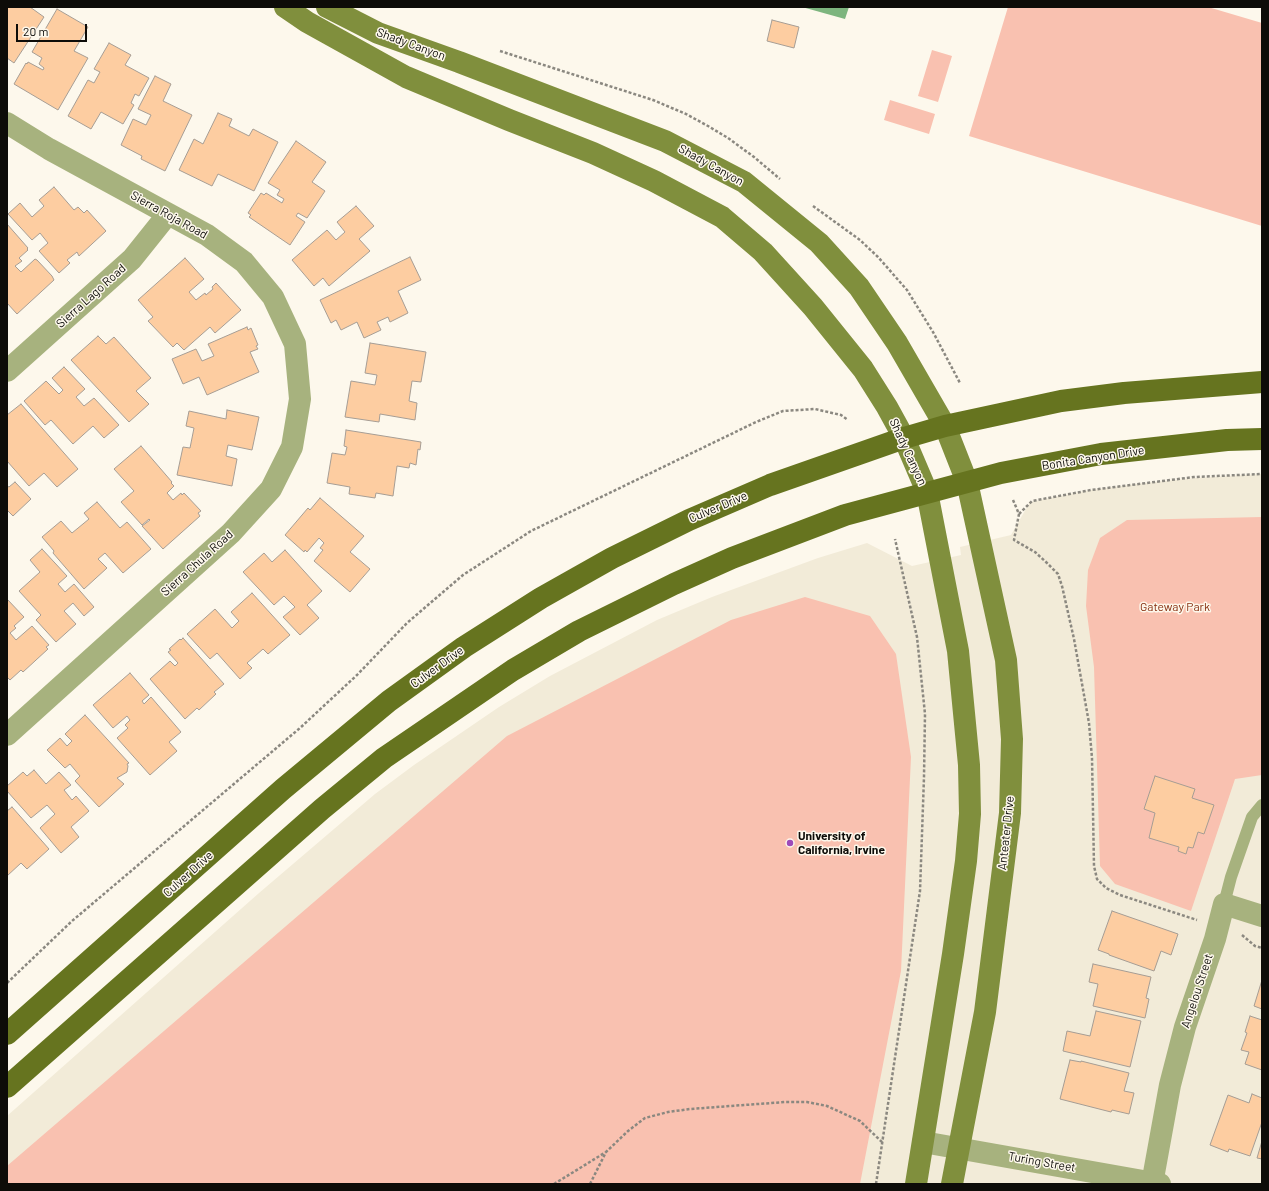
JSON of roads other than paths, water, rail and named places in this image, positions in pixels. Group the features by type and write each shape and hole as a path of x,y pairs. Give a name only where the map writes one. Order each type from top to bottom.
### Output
{"main road":[{"name":"Shady Canyon","path":"285,7 307,22 406,77 593,153 654,181 722,217 763,252 813,307 863,369 887,407 904,438 927,492"},
{"name":"Shady Canyon","path":"327,7 378,33 665,140 744,182 819,243 859,287 897,342 946,426 967,482"},
{"path":"946,426 976,418 1061,401 1124,393 1262,382"},
{"name":"Culver Drive","path":"7,1034 283,789 390,702 464,647 548,595 612,558 689,520 770,485 904,438 946,426"},
{"name":"Bonita Canyon Drive","path":"927,492 1001,473 1101,454 1227,440 1262,439"},
{"name":"Anteater Drive","path":"952,1184 985,1012 1010,813 1012,739 1006,660 967,482"},
{"path":"7,1087 328,804 384,758 513,670 580,632 674,584 732,558 845,514 927,492 958,651 969,765 970,814 966,861 953,954 916,1184"}],"street":[{"name":"Sierra Roja Road","path":"7,124 48,149 208,235 244,262 273,297 295,344"},
{"name":"Sierra Lago Road","path":"7,371 132,259 168,214"},
{"name":"Sierra Chula Road","path":"7,735 231,533 271,488 292,447 300,399 295,344"},
{"path":"1224,904 1262,916"},
{"name":"Angelou Street","path":"1155,1184 1170,1085 1185,1027 1218,927 1224,904"},
{"name":"Turing Street","path":"923,1142 958,1147 1155,1184"}],"lane":[{"name":"Angelou Street","path":"1224,904 1231,877 1252,817 1262,805"}],"place":[{"name":"University of California, Irvine","path":"790,843"}],"park label":[{"name":"Gateway Park","path":"1175,607"}]}
